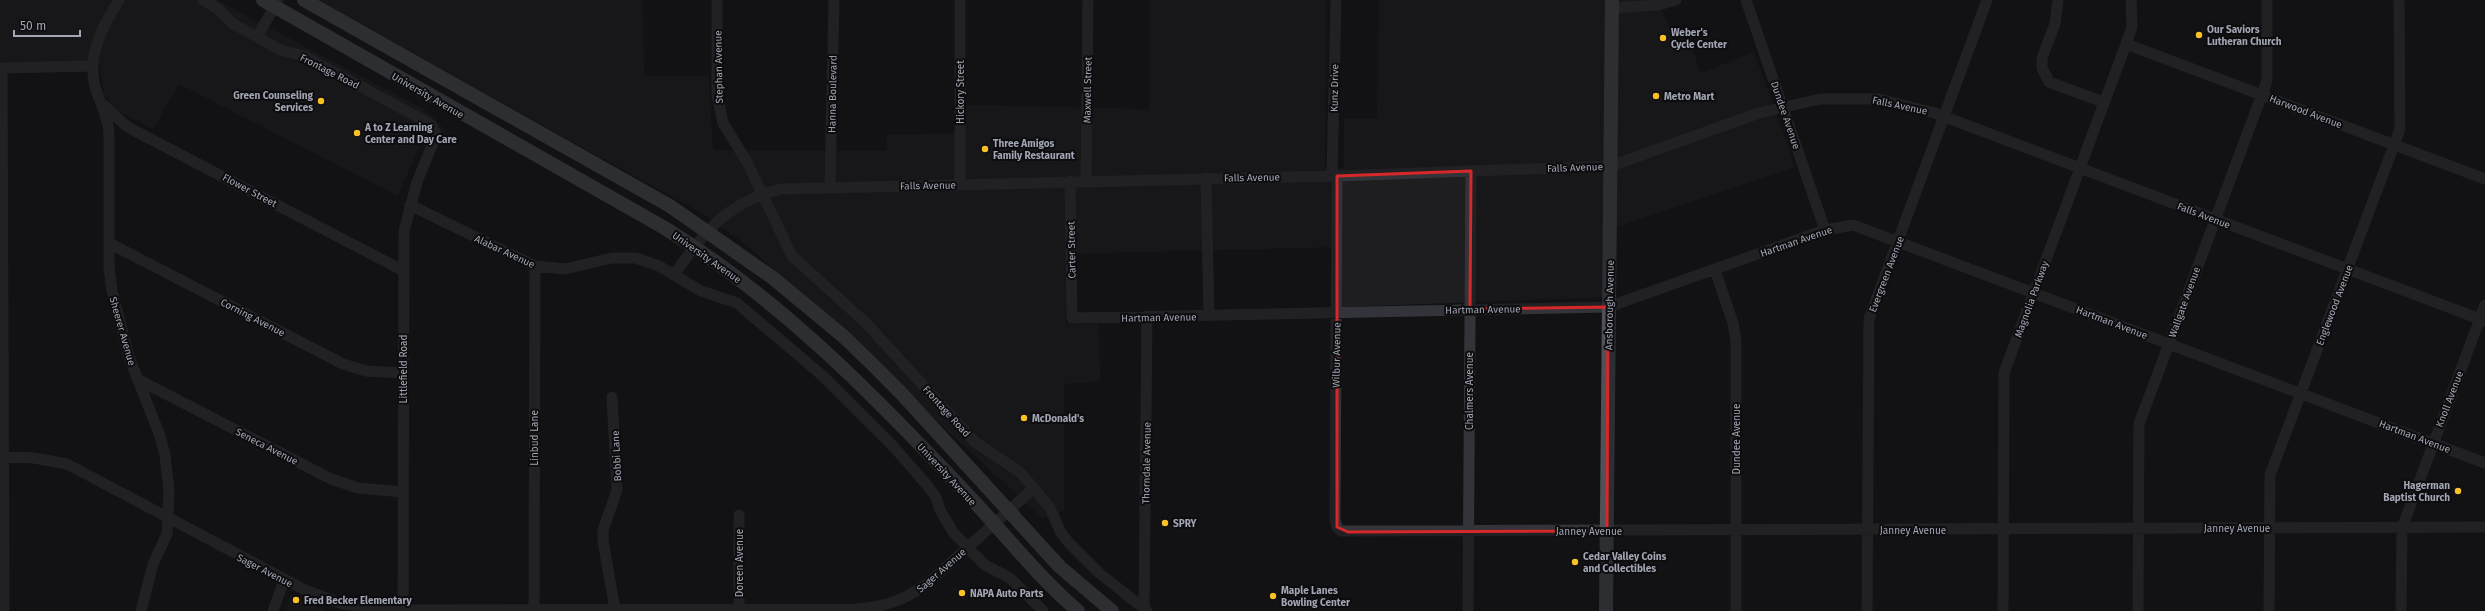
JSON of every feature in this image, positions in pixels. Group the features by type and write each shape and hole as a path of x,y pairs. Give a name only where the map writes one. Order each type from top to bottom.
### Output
{"main road":[{"name":"University Avenue","path":"304,0 670,206 708,231 773,278 843,336 901,393 1060,567 1112,611"},
{"name":"University Avenue","path":"272,2 694,246 762,296 828,352 882,405 995,524 1048,583 1078,611"},
{"name":"Ansborough Avenue","path":"1606,611 1612,4"}],"street":[{"name":"Sheerer Avenue","path":"119,0 100,32 93,54 92,66 97,92 102,103 109,131 109,268 115,305 137,379 155,421 165,455 169,492 169,520 167,534 153,564 141,611"},
{"name":"Frontage Road","path":"203,0 218,9 232,23 280,50 304,56 425,121 432,126 434,133"},
{"name":"Stephan Avenue","path":"717,0 717,95 719,109 729,136 747,162 764,194"},
{"name":"Hanna Boulevard","path":"830,187 834,0"},
{"name":"Hickory Street","path":"960,0 960,184"},
{"name":"Maxwell Street","path":"1086,181 1088,0"},
{"name":"Kunz Drive","path":"1335,176 1336,0"},
{"path":"1612,4 1658,5 1676,0"},
{"name":"Dundee Avenue","path":"1746,0 1826,230"},
{"name":"Evergreen Avenue","path":"1867,611 1868,319 1987,0"},
{"path":"2058,0 2056,24 2042,58 2042,68 2049,82 2103,102"},
{"name":"Magnolia Parkway","path":"2003,611 2004,373 2132,27 2132,0"},
{"name":"Wallgate Avenue","path":"2138,611 2139,424 2267,81 2267,0"},
{"name":"Englewood Avenue","path":"2269,611 2270,475 2400,129 2399,0"},
{"path":"257,37 272,2"},
{"name":"Harwood Avenue","path":"2126,44 2485,179"},
{"path":"4,611 1,68 92,66"},
{"name":"Falls Avenue","path":"674,275 694,246 708,231 734,208 764,194 781,189 1070,181 1335,176 1611,166 1783,106 1820,99 1860,98 1897,102 1944,117 2482,320"},
{"name":"Flower Street","path":"102,103 125,125 402,270"},
{"name":"Littlefield Road","path":"403,610 402,270 404,231 410,205 425,161 433,143 434,133"},
{"name":"Chalmers Avenue","path":"1468,611 1471,171"},
{"name":"Wilbur Avenue","path":"1335,176 1337,312 1335,520 1337,527 1342,531"},
{"path":"1206,178 1209,316"},
{"name":"Carter Street","path":"1070,181 1072,318"},
{"name":"Frontage Road","path":"764,194 786,245 799,264 866,323 975,442 986,452 1011,465 1034,488 1050,508 1061,533 1069,543 1098,572 1146,610"},
{"name":"Alabar Avenue","path":"410,205 535,266 564,270 623,257 648,261 674,275"},
{"name":"Hartman Avenue","path":"1072,318 1608,306 1715,270 1826,230 1853,225 2485,463"},
{"name":"Corning Avenue","path":"109,243 344,364 366,371 403,373"},
{"name":"Linbud Lane","path":"535,266 541,610"},
{"name":"Dundee Avenue","path":"1715,270 1733,323 1736,341 1736,611"},
{"path":"674,275 701,291 737,303 824,377 893,446 926,484 936,497 940,510 953,532 967,547 985,565 1010,578 1043,611"},
{"name":"Knoll Avenue","path":"2401,611 2402,528 2432,442 2482,320 2485,305"},
{"name":"Thorndale Avenue","path":"1146,610 1147,316"},
{"name":"Seneca Avenue","path":"137,379 331,479 358,488 403,492"},
{"name":"Bobbi Lane","path":"612,397 618,490 603,530 603,541 615,609"},
{"name":"Sager Avenue","path":"2,456 34,458 67,464 169,520 284,580 324,598 343,604 403,610 869,610 910,596 1009,512 1034,488"},
{"name":"Doreen Avenue","path":"739,515 739,610"},
{"name":"Janney Avenue","path":"1342,531 1468,532 2485,527"},
{"path":"273,611 284,580"}],"highlighted area":[{"path":"1471,171 1470,309 1608,307 1607,531 1348,532 1337,527 1337,176"}],"shaded area":[{"path":"0,0 217,0 425,110 446,131 422,139 398,196 179,84 153,129 116,110 104,94 99,62 0,62"},
{"path":"316,0 643,0 644,76 709,76 713,150 887,151 887,135 965,133 966,105 1149,109 1149,0 1326,0 1325,169 1344,168 1344,119 1377,118 1379,0 1661,0 1661,10 1677,41 1689,40 1701,73 1754,52 1795,167 1616,227 1616,297 1342,307 1341,247 1065,254 1066,324 1099,324 1100,381 1064,384 1064,511 1043,519 748,246 703,214"},
{"name":"Fred Becker Elementary","path":"290,595 328,611 286,611"}],"place":[{"name":"Our Saviors Lutheran Church","path":"2199,35"},
{"name":"Weber's Cycle Center","path":"1663,38"},
{"name":"Metro Mart","path":"1656,96"},
{"name":"Green Counseling Services","path":"321,101"},
{"name":"A to Z Learning Center and Day Care","path":"357,133"},
{"name":"Three Amigos Family Restaurant","path":"985,149"},
{"name":"McDonald's","path":"1024,418"},
{"name":"Hagerman Baptist Church","path":"2458,491"},
{"name":"SPRY","path":"1165,523"},
{"name":"Cedar Valley Coins and Collectibles","path":"1575,562"},
{"name":"NAPA Auto Parts","path":"962,593"},
{"name":"Maple Lanes Bowling Center","path":"1273,596"},
{"name":"Fred Becker Elementary","path":"296,600"}]}
